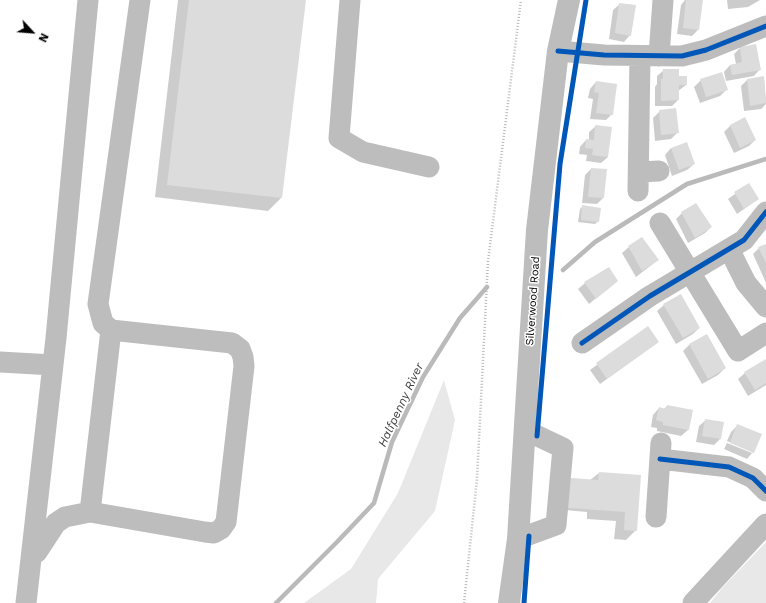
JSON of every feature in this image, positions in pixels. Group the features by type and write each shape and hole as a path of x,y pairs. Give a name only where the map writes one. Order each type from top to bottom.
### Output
{"main road":[{"name":"Silverwood Road","path":"510,603 518,540 537,230 558,51 568,0"}],"street":[{"path":"26,603 53,365 88,0"},
{"path":"32,552 37,552 56,523 65,517 90,512 214,533 221,529 226,522 244,366 240,349 232,343 111,330 103,323 98,304 140,0"},
{"path":"350,0 339,138 363,152 429,167"},
{"path":"645,178 649,56 663,0"},
{"path":"558,51 604,55 682,56 706,50 766,26"},
{"path":"582,343 650,296 744,240 766,212"},
{"path":"660,223 738,351 766,333"},
{"path":"729,249 746,283 766,307"},
{"path":"90,512 111,330"},
{"path":"0,362 53,365"},
{"path":"518,540 556,524 563,448 525,430"},
{"path":"656,517 660,451 730,466 753,478 766,491"},
{"path":"693,603 766,524"}],"path":[{"path":"464,603 476,479 488,261 521,0"}],"shaded area":[{"path":"444,380 455,420 435,511 378,579 376,603 304,603 351,569 398,493"},
{"path":"766,542 766,603 710,603 722,588"}],"building":[{"path":"189,0 306,0 282,198 167,185"},
{"path":"686,0 703,0 699,30 683,28"},
{"path":"619,3 636,5 631,36 615,33"},
{"path":"756,44 761,70 732,75 730,65 742,62 740,47"},
{"path":"663,69 679,69 679,76 687,76 687,85 679,85 679,100 661,101 661,79 663,79"},
{"path":"722,72 728,90 706,97 700,79"},
{"path":"764,76 766,103 750,106 747,79"},
{"path":"596,81 617,84 613,115 596,113 599,93 594,92"},
{"path":"676,108 679,133 661,135 659,110"},
{"path":"745,117 756,140 740,148 730,125"},
{"path":"595,125 612,127 608,157 592,155 593,149 585,148 586,139 594,140"},
{"path":"687,142 695,164 679,170 671,148"},
{"path":"591,168 607,169 604,198 588,197"},
{"path":"749,183 759,199 744,209 734,192"},
{"path":"696,203 712,227 695,238 681,212"},
{"path":"582,205 601,208 599,222 581,220"},
{"path":"642,237 659,260 642,271 628,246"},
{"path":"766,244 766,263 758,247"},
{"path":"609,267 618,281 596,299 584,282"},
{"path":"681,294 700,328 683,338 663,304"},
{"path":"648,326 659,342 607,379 596,363"},
{"path":"707,334 726,368 708,379 689,344"},
{"path":"766,359 766,383 755,390 744,372"},
{"path":"667,405 693,410 689,430 663,425 663,422 656,420 659,407 666,409"},
{"path":"705,419 724,422 721,439 702,436"},
{"path":"737,424 762,434 754,453 730,443"},
{"path":"599,472 641,475 637,531 624,530 625,512 556,507 559,477 598,480"}],"waterway":[{"name":"Halfpenny River","path":"563,270 595,242 687,184 766,159"},
{"name":"Halfpenny River","path":"276,603 374,503 392,442 423,377 460,318 487,287"}],"cycle path":[{"path":"537,436 560,164 586,0"},
{"path":"558,51 604,55 682,56 706,50 766,26"},
{"path":"582,343 650,296 744,240 766,212"},
{"path":"660,459 729,467 753,478 766,491"},
{"path":"524,603 529,536"}]}
